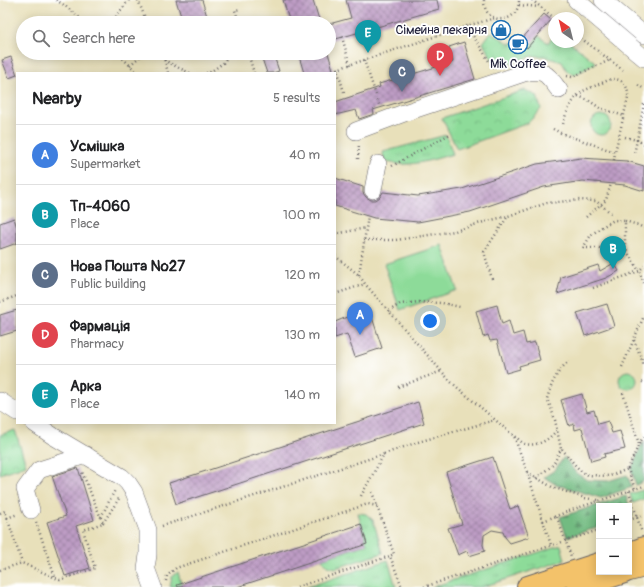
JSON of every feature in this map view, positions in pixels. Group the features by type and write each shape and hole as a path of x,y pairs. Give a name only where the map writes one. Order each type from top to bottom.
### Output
{"main road":[{"path":"632,551 643,541"},
{"path":"528,587 596,565"},
{"path":"632,569 644,566"},
{"path":"578,587 615,575"}],"street":[{"path":"576,0 644,58"},
{"path":"603,0 644,35"},
{"path":"356,130 501,80 534,71 544,73 559,90"},
{"path":"373,190 384,165"},
{"path":"0,400 16,395"},
{"path":"0,400 16,411"},
{"path":"38,424 56,429 81,457 125,480 134,492 148,530 148,555 146,568 153,587"},
{"path":"31,510 25,489 39,470 81,457"}],"path":[{"path":"56,0 77,16"},
{"path":"60,0 64,5"},
{"path":"116,16 129,0"},
{"path":"138,0 144,16"},
{"path":"484,0 485,10 489,15 501,20 513,16 517,11 519,0"},
{"path":"532,0 548,13"},
{"path":"519,5 540,7"},
{"path":"237,16 235,10 241,9"},
{"path":"344,92 337,69 494,18"},
{"path":"467,26 501,80"},
{"path":"342,38 350,65"},
{"path":"584,41 623,70"},
{"path":"125,60 137,72"},
{"path":"130,65 136,60"},
{"path":"164,60 168,72"},
{"path":"164,60 188,72"},
{"path":"209,72 225,60"},
{"path":"250,60 254,72"},
{"path":"364,60 377,98"},
{"path":"563,125 568,112 578,96 583,92 611,79 615,78 623,82 627,87 628,92 614,160"},
{"path":"638,85 644,89"},
{"path":"578,96 588,100 600,108 624,116"},
{"path":"634,154 644,104"},
{"path":"553,129 563,134 615,152"},
{"path":"384,165 450,134"},
{"path":"625,138 637,140 644,144"},
{"path":"586,217 606,200 611,184"},
{"path":"364,240 396,240 455,231 547,203 580,200 596,201 611,213"},
{"path":"359,275 368,216"},
{"path":"492,279 484,252 508,216"},
{"path":"625,248 582,248 591,235 614,220 626,221 644,228"},
{"path":"626,221 625,248 639,271 644,283"},
{"path":"336,234 366,228"},
{"path":"336,257 359,275 365,284 451,382 524,444 534,444 543,441 552,437 558,430"},
{"path":"592,288 639,271 644,266"},
{"path":"336,294 365,284"},
{"path":"0,302 16,296"},
{"path":"389,311 400,304 419,302 442,303 460,307"},
{"path":"622,367 644,316"},
{"path":"634,340 644,365"},
{"path":"570,361 558,372 546,399 552,408 562,449 576,466 588,475 610,476 628,469"},
{"path":"398,387 442,371"},
{"path":"623,393 639,444"},
{"path":"148,530 418,442 495,420"},
{"path":"514,436 551,545"},
{"path":"635,489 628,469 644,436"},
{"path":"536,478 553,465 562,449"},
{"path":"361,496 384,454"},
{"path":"81,457 103,523"},
{"path":"527,472 552,487 585,498 600,501"},
{"path":"101,518 125,480"},
{"path":"0,570 22,563 60,580 95,568 83,530 103,523 125,480"},
{"path":"543,521 557,517 577,508 644,487"},
{"path":"629,491 643,541"},
{"path":"297,587 305,586 394,554 372,492"},
{"path":"165,587 168,576 176,568 368,504 377,506"},
{"path":"31,510 55,578"},
{"path":"0,513 5,511 22,563"},
{"path":"632,519 644,515"},
{"path":"557,517 571,556"},
{"path":"424,587 596,531"},
{"path":"390,556 402,587"}],"green space":[{"path":"491,32 510,44 517,41 527,50 539,36 548,43 548,48 577,48 596,63 574,75 567,71 562,62 543,56 533,56 497,67 483,43"},
{"path":"525,90 537,96 541,109 528,123 457,149 442,118"},
{"path":"601,115 608,118 611,125 608,132 601,135 594,132 591,125 594,118"},
{"path":"446,135 453,154 410,164 384,161 383,152"},
{"path":"442,245 457,290 400,310 384,264"},
{"path":"628,371 634,374 637,380 634,386 628,389 622,386 619,380 622,374"},
{"path":"15,430 26,465 0,474 0,435"},
{"path":"644,441 644,481 636,485 631,470"},
{"path":"564,457 576,473 587,480 608,481 627,475 632,487 601,498 555,484 544,477 555,470"},
{"path":"643,490 644,499 633,503 630,494"},
{"path":"626,496 628,503 604,503"},
{"path":"596,506 596,528 567,537 560,517"},
{"path":"358,513 366,514 373,520 383,553 336,568 327,566 322,559 367,544"},
{"path":"561,545 565,560 482,587 432,587"},
{"path":"388,560 396,587 307,587"},
{"path":"178,572 182,587 170,587 172,577"}],"building":[{"path":"176,0 202,0 207,16 181,16"},
{"path":"283,0 313,0 318,16 288,16"},
{"path":"346,0 437,0 439,9 336,39 336,22 351,18"},
{"path":"544,14 548,17 548,24 527,48 519,42"},
{"path":"464,42 475,79 373,110 374,114 359,119 356,110 336,115 336,102 380,87 379,84 453,62 449,47"},
{"path":"11,57 16,75 9,78 2,60"},
{"path":"262,60 275,60 279,71 267,72"},
{"path":"300,60 330,60 334,72 304,72"},
{"path":"581,158 627,161 644,166 644,191 625,185 583,181 544,187 470,212 418,222 374,218 336,206 336,178 363,187 363,193 366,197 371,200 376,200 383,192 418,196 462,189 537,164"},
{"path":"14,218 16,225 16,243 0,249 0,223"},
{"path":"614,263 619,271 606,278 557,294 561,277 598,265 600,271"},
{"path":"607,304 614,326 585,336 577,313"},
{"path":"497,305 502,324 509,321 513,335 523,332 526,344 535,342 540,360 519,366 520,369 506,373 497,340 490,341 488,335 483,337 476,311"},
{"path":"16,310 16,331 0,336 0,315"},
{"path":"371,314 382,348 355,357 347,334 336,338 336,322 347,317 355,319"},
{"path":"582,394 587,412 594,410 598,424 608,421 612,433 620,431 625,449 604,454 605,457 591,461 582,428 575,430 574,424 569,426 561,400"},
{"path":"418,402 424,423 176,504 169,483"},
{"path":"493,457 510,509 518,506 529,537 510,543 503,532 492,530 484,535 483,545 485,551 469,556 467,551 458,555 448,528 462,524 446,472"},
{"path":"78,468 94,520 76,526 90,568 65,576 47,522 66,516 52,476"},
{"path":"361,524 367,544 237,587 178,587 177,585"}],"place":[{"name":"Сімейна пекарня","path":"501,30"},
{"name":"Mik Coffee","path":"518,44"},
{"name":"Арка","path":"368,53"},
{"name":"Фармація","path":"440,76"},
{"name":"Нова Пошта №27","path":"402,92"},
{"name":"Тп-4060","path":"613,269"},
{"name":"Усмішка","path":"360,335"}]}
